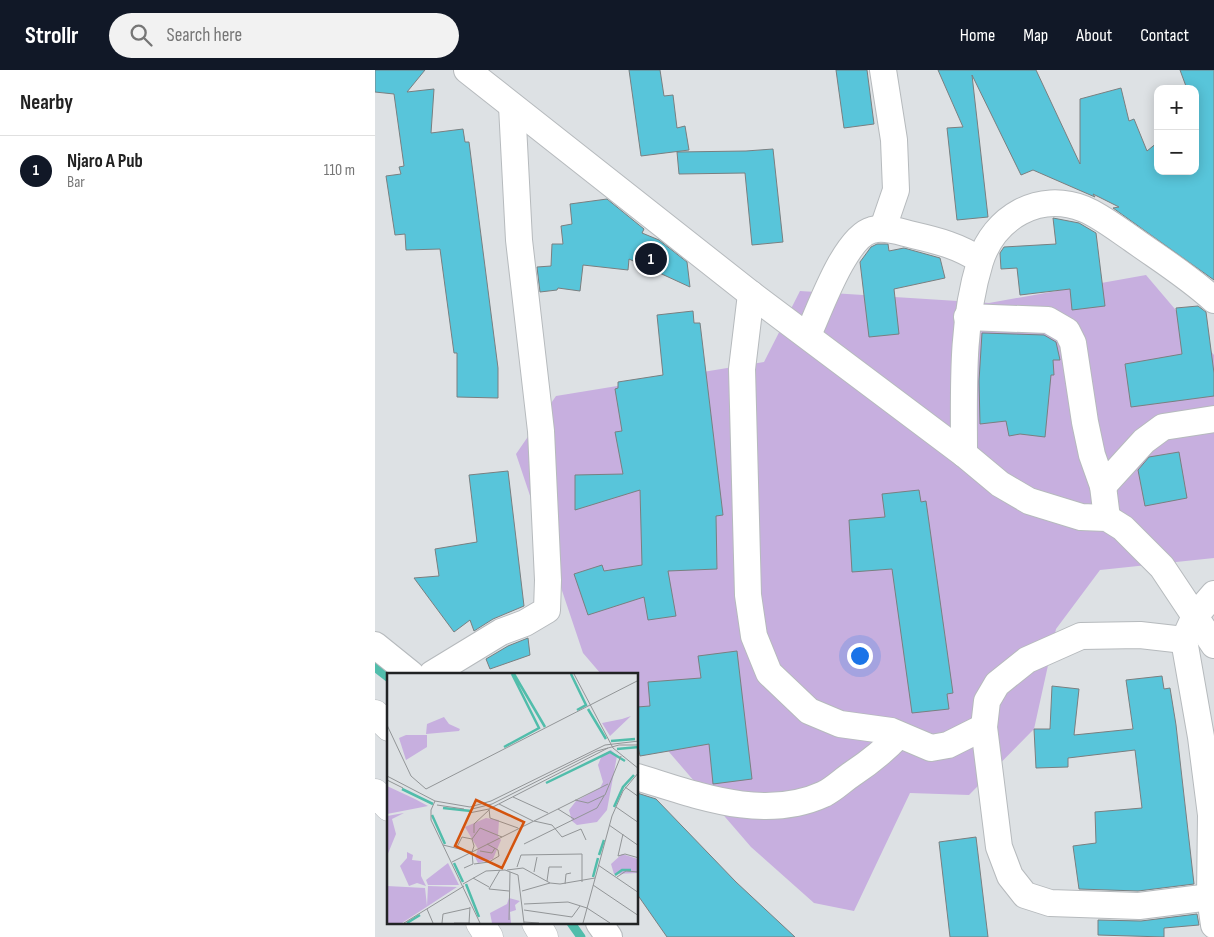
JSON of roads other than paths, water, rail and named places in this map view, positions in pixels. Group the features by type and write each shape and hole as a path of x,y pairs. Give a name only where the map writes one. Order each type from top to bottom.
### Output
{"main road":[{"path":"375,714 387,725"},
{"path":"375,793 387,804"},
{"path":"480,924 489,937"},
{"path":"537,924 544,937"}],"street":[{"path":"467,70 751,294 964,454 1000,484 1029,501 1081,517 1107,518 1123,528 1162,567 1214,645"},
{"path":"883,70 894,140 896,190 883,228"},
{"path":"439,673 501,632 525,623 547,610 548,580 541,431 519,240 511,106"},
{"path":"964,454 964,352 967,317 980,260 994,233 1015,213 1036,205 1059,204 1084,208 1197,284 1214,300"},
{"path":"808,335 845,257 858,238 871,230 883,228 961,248 980,260"},
{"path":"751,294 742,370 748,595 754,636 769,673 809,711 840,724 899,734 931,748 948,745 984,727"},
{"path":"967,317 1048,320 1067,331 1073,343 1092,455 1103,486 1107,518"},
{"path":"1103,486 1144,441 1163,427 1214,419"},
{"path":"1214,594 1195,616 1184,640 1201,737 1211,815 1210,897 1214,926"},
{"path":"1184,640 1140,635 1081,636 1027,660 997,684 987,701 984,727 999,847 1010,876 1025,894 1050,903 1139,906 1210,897"},
{"path":"375,645 410,673"},
{"path":"639,778 708,799 751,806 792,805 825,793 882,753 899,734"},
{"path":"600,924 609,937"}],"waterway":[{"path":"375,667 387,676"},
{"path":"572,924 581,937"}],"place":[{"name":"Njaro A Pub","path":"651,259"}]}
